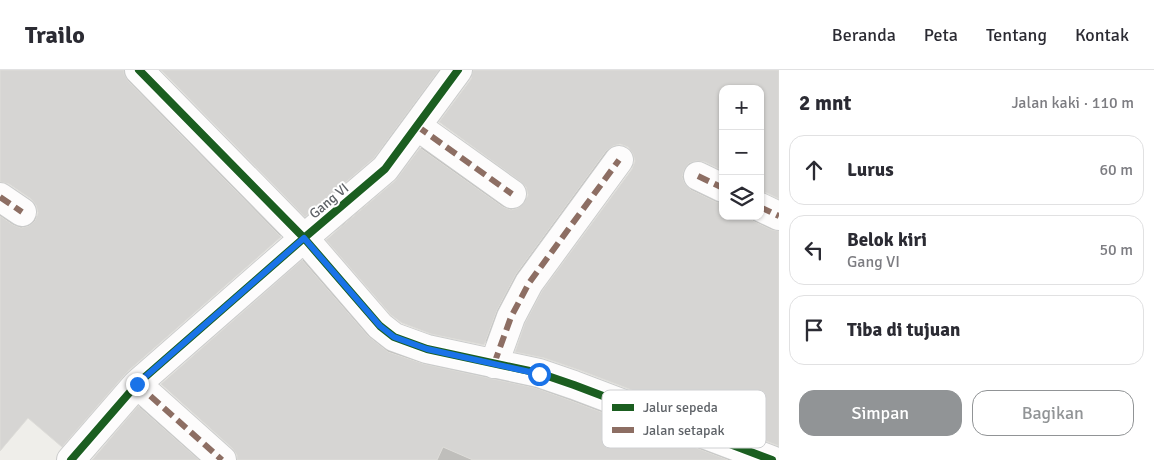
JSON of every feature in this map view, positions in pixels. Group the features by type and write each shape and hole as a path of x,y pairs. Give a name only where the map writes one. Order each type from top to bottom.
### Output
{"street":[{"path":"139,70 304,238 380,326 394,337 440,353 539,374 602,395"},
{"name":"Gang VI","path":"71,460 137,384 385,169 458,70"},
{"path":"417,126 512,194"},
{"path":"494,364 512,317 529,284 618,160"},
{"path":"698,176 719,186"},
{"path":"0,197 22,212"},
{"path":"764,209 779,216"},
{"path":"137,384 222,460"},
{"path":"741,448 772,460"}],"building":[{"path":"0,70 124,70 128,81 281,237 127,372 62,447 28,418 0,451 0,216 21,228 29,226 35,221 38,213 36,205 31,199 9,184 0,182"},
{"path":"161,70 439,70 374,158 305,217"},
{"path":"473,70 779,70 779,199 764,193 764,85 719,85 719,169 705,162 696,161 689,163 682,177 685,184 691,190 719,202 719,220 752,220 772,230 779,231 779,446 766,441 766,390 632,390 544,358 515,352 525,323 542,291 632,169 635,161 633,154 628,147 620,144 606,151 516,274 497,310 484,345 431,334 402,323 391,315 326,240 395,181 420,148 503,207 511,210 518,208 524,203 528,195 526,187 521,182 439,122 471,79"},
{"path":"302,260 368,336 388,352 424,364 535,388 602,412 602,448 696,448 728,460 473,460 443,447 437,460 237,460 237,455 232,448 161,384"},
{"path":"138,406 199,460 92,460"}],"marked path":[{"path":"417,126 512,194"},
{"path":"494,364 511,317 529,283 619,160"},
{"path":"698,176 719,186"},
{"path":"0,197 22,212"},
{"path":"764,209 779,216"},
{"path":"137,384 222,460"}],"cycle path":[{"path":"139,70 304,238 380,326 394,337 427,349 539,373 602,396"},
{"path":"71,460 137,384 385,169 458,70"},
{"path":"740,448 772,460"}],"route":[{"path":"137,384 304,238 380,326 394,337 440,353 539,374"}]}
